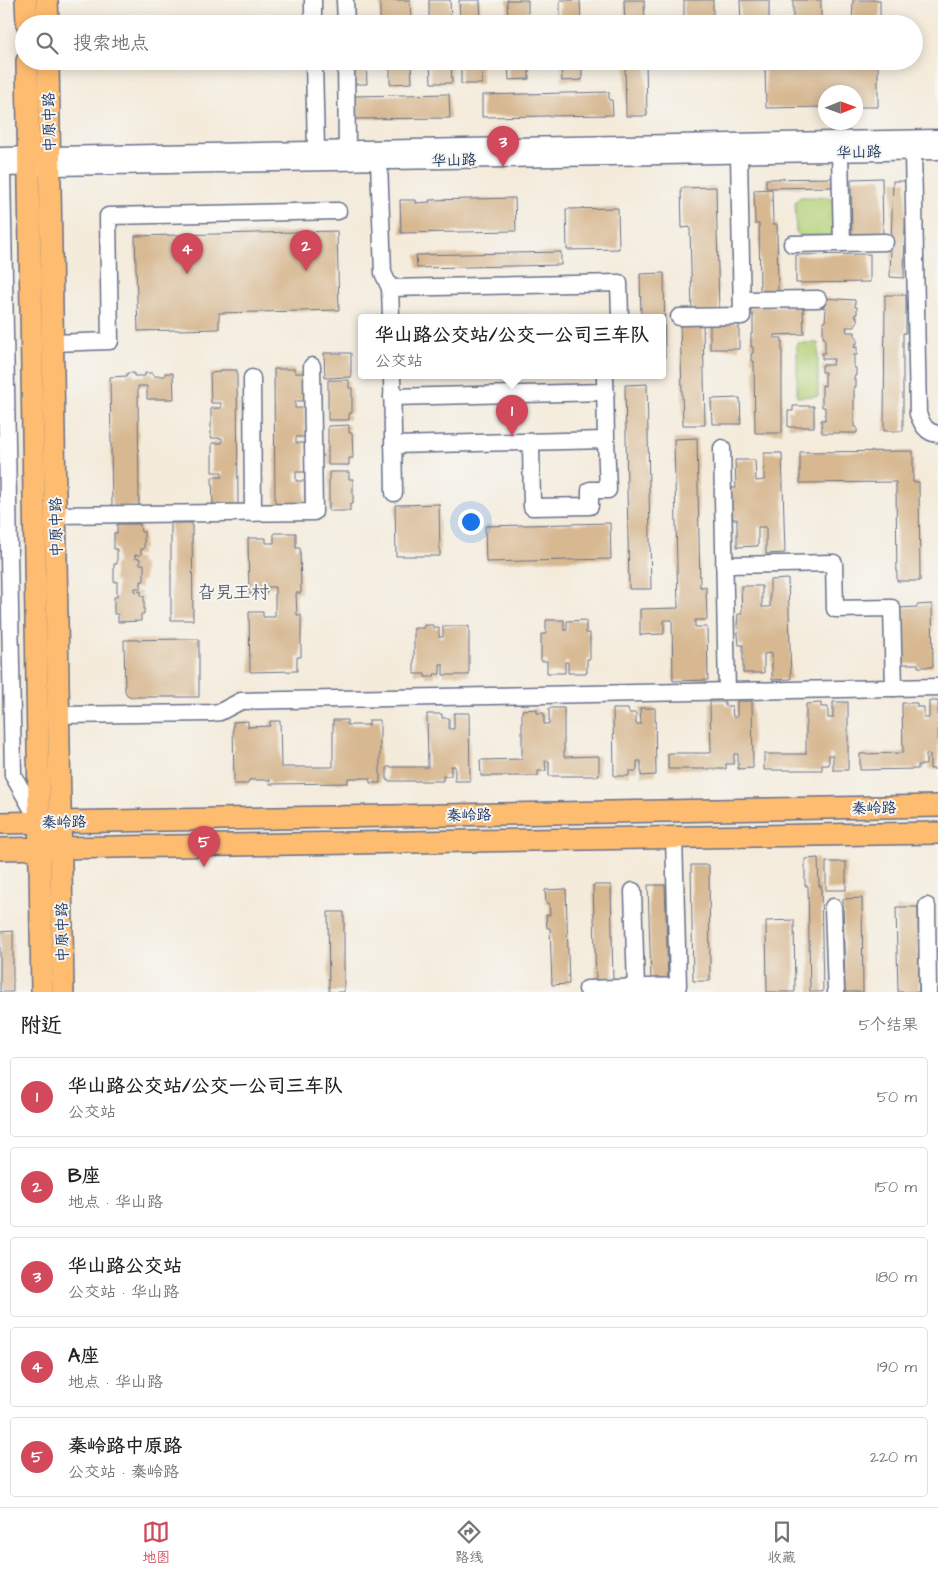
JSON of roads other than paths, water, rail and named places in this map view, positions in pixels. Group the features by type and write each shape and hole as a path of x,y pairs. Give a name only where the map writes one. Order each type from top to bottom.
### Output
{"main road":[{"path":"26,0 27,15"},
{"path":"47,0 48,15"},
{"name":"中原中路","path":"27,70 51,848 63,992"},
{"name":"中原中路","path":"48,70 59,715 50,822"},
{"name":"秦岭路","path":"0,823 938,806"},
{"name":"秦岭路","path":"0,849 938,833"},
{"name":"中原中路","path":"42,992 51,848"}],"street":[{"path":"313,0 313,15"},
{"path":"345,0 346,15"},
{"path":"314,70 316,150"},
{"path":"346,70 347,149"},
{"name":"华山路","path":"50,161 347,149 938,138"},
{"path":"913,151 918,414 924,428 933,434 938,434"},
{"name":"华山路","path":"1,164 29,161 379,161 938,151"},
{"path":"840,153 842,243"},
{"path":"679,317 742,316 739,154"},
{"path":"379,161 383,272 390,288 391,314"},
{"path":"1,164 6,719 12,775 50,822"},
{"path":"53,343 110,341 108,216 338,211"},
{"path":"792,244 885,242"},
{"path":"390,288 619,283 620,314"},
{"path":"742,300 818,299"},
{"path":"56,515 314,512 312,366"},
{"path":"252,378 253,513"},
{"path":"392,379 394,493"},
{"path":"530,442 532,507 590,506 590,490 608,490 605,379"},
{"path":"392,397 606,392"},
{"path":"393,445 606,440"},
{"path":"722,448 727,691"},
{"path":"724,565 834,563 835,609 892,608 894,688"},
{"path":"59,715 211,713 220,712 241,700 938,687"},
{"path":"597,990 678,986 674,837"},
{"path":"633,891 636,988"},
{"path":"927,906 932,984"},
{"path":"833,907 836,992"}],"place":[{"name":"华山路公交站","path":"503,167"},
{"name":"B座","path":"306,271"},
{"name":"A座","path":"187,274"},
{"name":"华山路公交站/公交一公司三车队","path":"512,436"},
{"name":"秦岭路中原路","path":"204,867"}],"district":[{"name":"旮旯王村","path":"233,592"}]}
